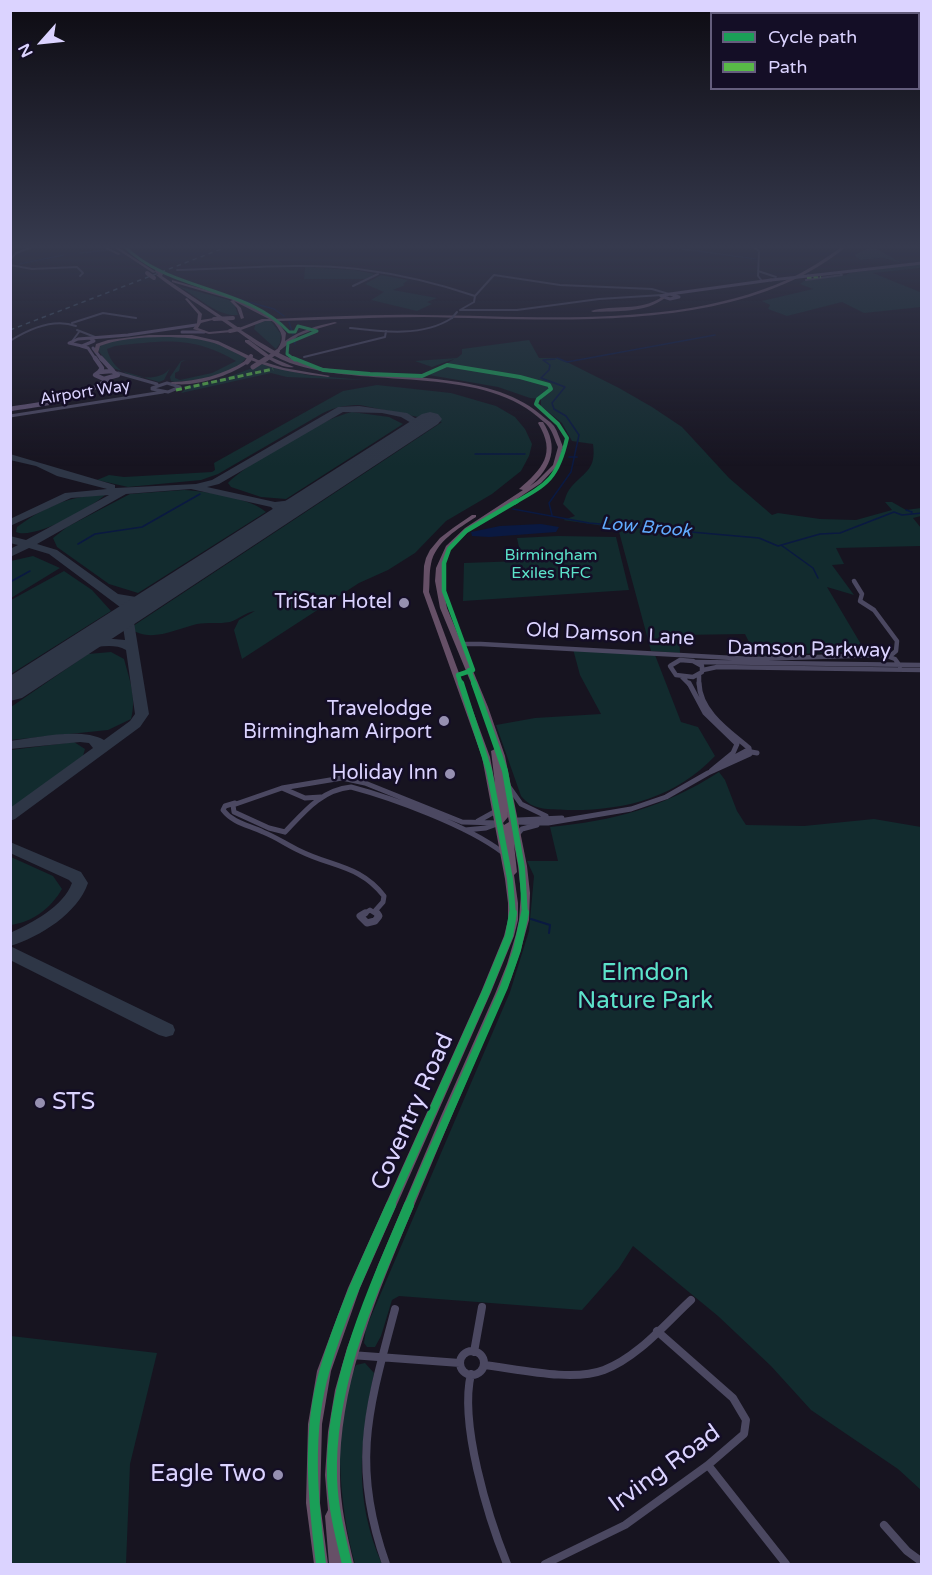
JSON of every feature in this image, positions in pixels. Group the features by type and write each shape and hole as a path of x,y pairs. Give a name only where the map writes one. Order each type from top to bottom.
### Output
{"highway":[{"path":"200,320 196,329 213,333 239,329 252,322 287,320"},
{"path":"198,324 218,320"},
{"path":"219,320 260,351 283,364 313,372 442,384 494,396 512,403 535,418 547,431 551,442 549,460 529,484 469,519 441,542 429,558 426,570 426,592"},
{"path":"226,320 278,354"},
{"path":"250,320 252,322 301,320"},
{"path":"180,387 253,366 278,354 283,344 284,333 273,320"},
{"path":"283,344 303,332 319,327 372,320"},
{"path":"172,383 209,378 233,370 248,358 250,345 223,322"},
{"path":"252,322 251,328 256,336 278,354"},
{"path":"213,333 248,358"},
{"path":"96,352 98,345 108,341 176,335 209,339 248,358 282,369 317,375 374,378"},
{"name":"Coventry Road","path":"278,354 299,364 328,371 428,379 484,390 510,399 535,412 555,432 560,453 553,469 536,486 478,520 454,538 439,564 438,592 495,736 522,860 526,897 522,932 502,989 390,1248 349,1355 332,1446 332,1500 347,1564"},
{"name":"Coventry Road","path":"321,1564 313,1503 315,1424 324,1371 354,1288 490,983 508,936 513,903 489,770 479,734 426,592"},
{"path":"495,736 504,817 499,823"},
{"path":"499,823 514,822"},
{"path":"513,903 514,878 507,827 514,822"},
{"path":"332,1500 331,1528 336,1564"}],"main road":[{"path":"81,346 91,340 198,324"},
{"path":"11,413 75,396 91,389 98,381 97,375 102,368 88,348 70,344 69,342 73,340 204,332"},
{"path":"91,340 92,347 106,366 116,372"},
{"path":"97,375 116,372"},
{"path":"11,413 74,399 97,388 116,372"},
{"path":"97,375 111,378"}],"street":[{"path":"10,341 30,329 68,325 84,320"},
{"path":"73,340 84,320"},
{"path":"350,328 386,331 435,326 449,320"},
{"path":"68,325 93,337 122,336"},
{"path":"77,329 91,340"},
{"path":"304,357 387,337 386,331"},
{"name":"Airport Way","path":"116,372 152,383 162,383"},
{"name":"Airport Way","path":"111,378 134,380 152,388"},
{"path":"152,388 162,383 172,383 180,387"},
{"name":"Airport Way","path":"11,413 164,392 180,387"},
{"path":"152,388 164,392"},
{"name":"Airport Way","path":"11,413 131,396 152,388"},
{"path":"854,581 862,594 860,601 874,609 897,641 896,651 890,656 900,666"},
{"name":"Old Damson Lane","path":"459,647 468,644 560,647 750,659 854,654 890,656"},
{"path":"663,655 672,663 670,670 690,682 698,705 706,716 737,744 733,753 708,773"},
{"name":"Damson Parkway","path":"672,663 683,660 921,668"},
{"name":"Damson Parkway","path":"696,662 701,673 699,688 710,711 754,752"},
{"name":"Damson Parkway","path":"682,677 717,667 921,668"},
{"path":"714,767 746,751 754,752"},
{"path":"514,822 614,812 654,801 683,789 708,773 754,752"},
{"path":"375,911 383,902 384,896 374,882 354,870 301,852 264,832 230,819 223,813 225,806 282,788 334,778 355,780 468,823 499,823"},
{"path":"313,783 322,787 323,795"},
{"path":"507,784 521,804 548,820"},
{"path":"295,786 297,795"},
{"path":"282,788 305,798 323,795 340,787 360,788 498,846 505,856"},
{"path":"285,832 323,795"},
{"path":"237,802 232,809 234,812 269,828 285,832"},
{"path":"468,823 485,819 497,811"},
{"path":"516,836 522,829 548,820"},
{"path":"458,828 479,829 499,823"},
{"path":"285,832 286,843"},
{"path":"484,1365 567,1373 602,1371 629,1355 691,1300"},
{"path":"474,1352 482,1307"},
{"path":"386,1564 375,1535 365,1481 367,1433 382,1358 395,1309"},
{"name":"Irving Road","path":"545,1564 625,1525 708,1465 740,1440 744,1434 746,1420 734,1398 657,1331"},
{"path":"474,1352 481,1355 484,1365 479,1372 471,1374 463,1371 460,1363 464,1354 474,1352"},
{"path":"349,1355 460,1363"},
{"path":"471,1374 469,1401 478,1479 495,1536 507,1564"},
{"path":"708,1465 786,1564"},
{"path":"884,1525 907,1551 921,1562"}],"green space":[{"path":"270,320 281,334 280,343 276,349 254,329 256,323"},
{"path":"183,335 216,343 246,358 223,373 204,379 175,382 171,381 170,377 181,361 186,360 181,362 179,371 175,373 175,378 180,380 212,373 236,361 205,347 177,342 132,344 107,349 113,362 122,371 112,368 97,349 104,344 125,338"},
{"path":"529,340 539,358 559,358 619,388 682,427 729,478 772,515 778,513 820,519 856,520 892,510 885,502 892,502 906,510 921,508 921,516 913,518 921,528 921,546 836,548 844,564 832,565 854,595 827,587 865,651 756,656 745,634 679,635 680,653 651,651 618,528 563,520 575,516 563,504 569,490 591,466 594,453 593,444 572,441 562,423 541,406 541,399 530,398 498,387 429,375 454,359 432,367 415,361 457,358 462,354 462,349"},
{"path":"263,364 307,375 363,380 287,377 271,373 181,393 188,386 223,379"},
{"path":"170,368 164,380 159,382 144,377 159,376"},
{"path":"377,385 451,393 496,406 515,417 525,429 532,444 529,456 521,471 492,494 446,521 415,553 388,570 359,583 242,659 234,630 239,620 255,611 230,622 197,624 163,634 146,635 130,628 442,422 360,405 346,406 323,413 218,474 201,480 128,487 97,480 109,475 124,477 212,472 215,470 214,463 343,391"},
{"path":"352,412 389,417 403,424 286,499 261,497 231,487 228,483 252,464 287,442 323,423"},
{"path":"184,490 239,499 266,512 138,593 109,584 57,547 53,538 67,527 130,494"},
{"path":"105,495 75,515 48,527 24,533 16,532 17,527 27,520 58,503 81,497"},
{"name":"Birmingham Exiles RFC","path":"616,537 629,590 463,601 464,563 522,561 517,538"},
{"path":"33,556 60,568 11,598 11,561"},
{"path":"64,571 92,590 111,611 11,674 11,600"},
{"path":"573,649 655,655 681,722 698,727 715,756 683,782 666,792 628,804 609,808 567,810 536,807 526,801 521,796 496,725 535,718 601,714 580,675"},
{"path":"111,652 124,659 133,696 131,719 108,730 11,740 11,707 88,654"},
{"path":"74,742 85,749 83,756 11,809 11,750"},
{"name":"Elmdon Nature Park","path":"719,772 746,825 804,826 874,819 921,827 921,1490 898,1469 811,1410 771,1366 718,1316 633,1246 619,1268 582,1310 399,1296 392,1300 381,1336 375,1347 367,1347 364,1343 366,1328 510,992 529,931 534,876 527,861 558,861 550,827 595,821 638,810 679,795"},
{"path":"11,857 53,876 62,889 41,913 27,921 11,925"},
{"path":"11,1336 157,1353 130,1464 126,1564 11,1564"},
{"path":"365,1363 374,1373 365,1423 363,1493 373,1540 382,1564 355,1564 342,1491 340,1437 343,1411 356,1365"}],"water":[{"path":"541,524 559,527 556,532 489,537 472,536 471,532 500,526"}],"waterway":[{"path":"289,322 293,335"},
{"path":"557,358 567,362 715,335"},
{"path":"555,359 543,360 550,365 549,370 541,378 565,387 552,403 554,409 566,416 579,435 574,457"},
{"path":"475,454 525,454"},
{"path":"569,457 574,457"},
{"path":"552,515 549,503 571,472 574,457"},
{"name":"Low Brook","path":"78,544 95,534 142,527 200,494"},
{"name":"Low Brook","path":"513,509 589,523 759,538 778,546 781,545"},
{"name":"Low Brook","path":"906,510 912,512 911,514"},
{"name":"Low Brook","path":"781,545 820,534 840,533 894,512 902,515 922,513"},
{"name":"Low Brook","path":"781,545 813,568 818,578"},
{"name":"Low Brook","path":"10,582 30,571"},
{"path":"531,919 550,925 549,933"}],"taxiway":[{"path":"200,485 215,482 341,409 370,409 404,415 418,423 415,428"},
{"path":"10,457 111,487"},
{"path":"10,523 69,495 191,486 275,505"},
{"path":"28,544 121,493"},
{"path":"275,505 291,505 306,500"},
{"path":"275,505 282,511 280,516"},
{"path":"10,539 28,544"},
{"path":"10,554 28,544"},
{"path":"28,544 53,552 126,606 132,649"},
{"path":"118,598 136,601 158,595"},
{"path":"82,645 115,641 132,649"},
{"path":"96,753 135,724 142,714 132,649"},
{"path":"10,745 80,738 92,739 99,743 100,748 96,753"},
{"path":"10,816 96,753"},
{"path":"10,847 75,876 80,883 77,891 62,908 29,931 10,940"},
{"path":"10,952 166,1030"}],"runway":[{"path":"10,691 430,419"}],"railway":[{"path":"10,330 37,320"}],"marked path":[{"path":"176,390 273,369"}],"cycle path":[{"path":"276,320 289,332 295,332 298,326 317,331 288,343 287,354 297,361 323,370 415,376 425,375 447,365 520,377 549,385 551,389 538,399 536,404 558,424 567,438 563,456 547,484 466,531 449,549 444,563 444,591 473,670 458,675 489,770 510,879 513,920 509,936 486,992 354,1288 324,1371 315,1424 313,1503 321,1564"},
{"path":"347,1564 336,1520 332,1477 334,1434 341,1393 352,1351 399,1228 511,968 525,913 522,868 505,771 492,728 469,670"}],"place":[{"name":"TriStar Hotel","path":"404,603"},
{"name":"Travelodge Birmingham Airport","path":"444,721"},
{"name":"Holiday Inn","path":"450,774"},
{"name":"STS","path":"40,1103"},
{"name":"Eagle Two","path":"278,1475"}]}
